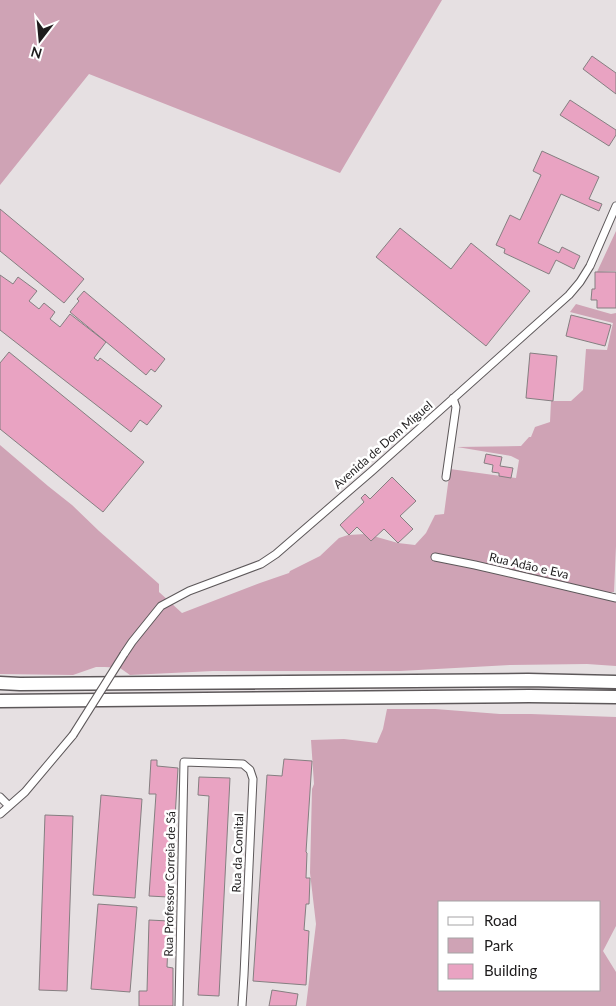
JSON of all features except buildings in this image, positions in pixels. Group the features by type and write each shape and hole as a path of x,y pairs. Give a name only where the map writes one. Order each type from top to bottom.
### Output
{"highway":[{"path":"0,683 528,680 616,682"},
{"path":"0,701 529,696 616,698"}],"street":[{"name":"Avenida de Dom Miguel","path":"0,814 25,792 72,735 132,642 161,606 189,591 260,564 276,554 570,295 590,266 616,206"},
{"path":"446,477 456,407 453,398"},
{"name":"Rua Adão e Eva","path":"436,557 616,598"},
{"name":"Rua Professor Correia de Sá","path":"179,1006 184,762"},
{"name":"Rua da Comital","path":"184,762 243,764 250,770 252,779 242,1006"},
{"path":"0,797 9,806"}],"green space":[{"path":"0,0 442,0 340,173 89,74 0,185"},
{"path":"616,231 616,271 597,272"},
{"path":"576,304 611,314 616,313 616,546 614,592 611,592 616,598 616,666 587,664 510,665 400,671 213,671 130,675 120,668 96,667 73,675 0,674 0,445 72,505 159,584 159,592 182,613 289,573 320,556 339,538 348,535 366,534 398,543 415,545 426,533 435,515 444,514 450,469 516,478 519,460 511,456 457,447 521,446 531,437 535,427 550,422 551,401 571,401 583,390 586,349 607,350 613,323 570,312"},
{"path":"387,709 435,709 500,714 616,717 616,926 603,951 616,972 616,1006 306,1006 316,924 310,873 312,789 314,784 311,740 344,739 377,743 383,729"}]}
